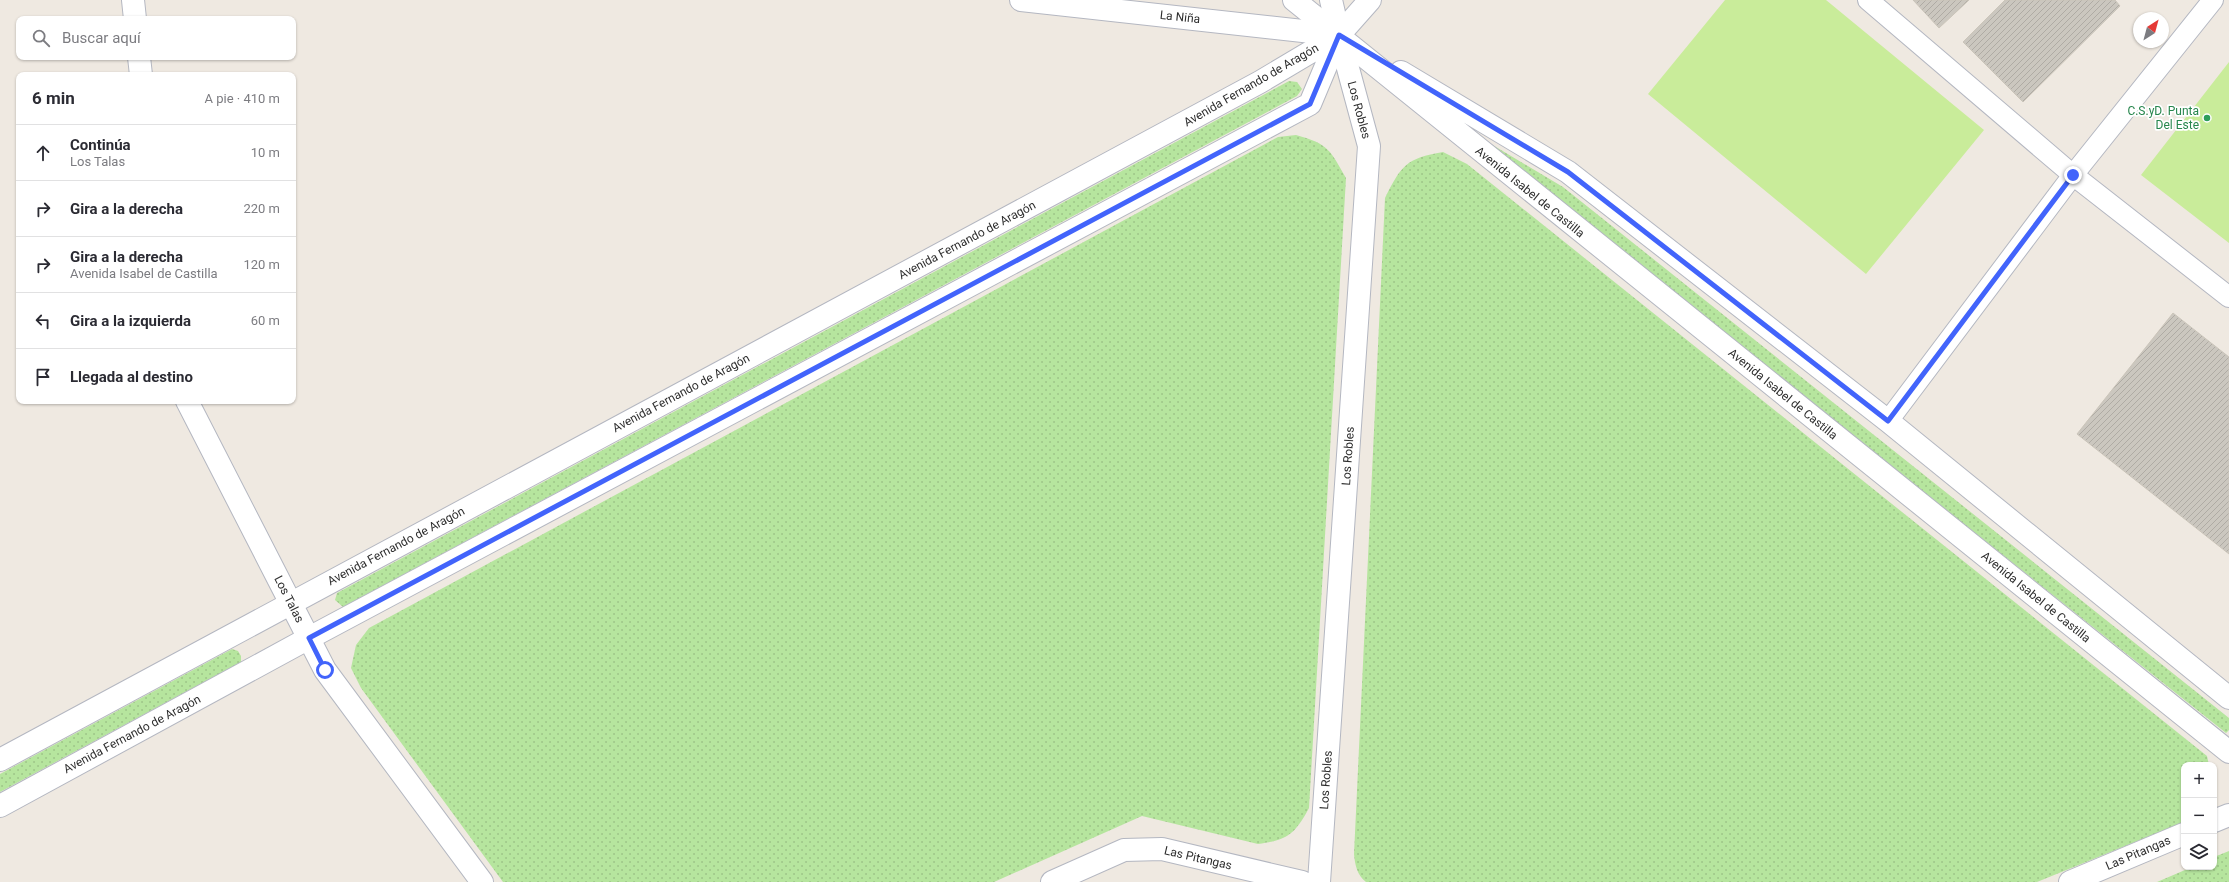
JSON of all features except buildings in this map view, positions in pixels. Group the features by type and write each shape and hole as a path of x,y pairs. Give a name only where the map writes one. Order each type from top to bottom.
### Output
{"street":[{"path":"133,0 135,16"},
{"name":"La Niña","path":"1021,0 1339,35"},
{"name":"Avenida Isabel de Castilla","path":"1294,0 1339,35 1471,144 2229,752"},
{"name":"Los Robles","path":"1319,882 1369,146 1339,35 1332,0"},
{"path":"1339,35 1370,0"},
{"name":"Avenida Isabel de Castilla","path":"1339,35 1568,172 1888,421 2229,698"},
{"name":"Avenida Fernando de Aragón","path":"0,760 1260,82 1339,35"},
{"name":"Avenida Fernando de Aragón","path":"0,806 309,638 1310,104 1339,35"},
{"path":"139,60 141,72"},
{"name":"Los Talas","path":"189,404 325,670 482,882"},
{"path":"2217,820 2229,815"},
{"name":"Las Pitangas","path":"2070,882 2181,835"},
{"name":"Las Pitangas","path":"1052,882 1124,850 1162,848 1302,882"}],"lane":[{"path":"1868,0 2073,175 2229,297"},
{"path":"1888,421 2073,175 2213,0"}],"green space":[{"path":"1725,0 1826,0 1984,130 1866,274 1648,94"},
{"name":"C.S.yD. Punta Del Este","path":"2229,62 2229,243 2141,175"},
{"path":"1289,81 1297,82 1302,89 1297,96 343,607 335,600 337,593"},
{"path":"1296,135 1307,138 1327,149 1332,154 1346,178 1309,808 1295,830 1284,838 1258,844 1142,816 994,882 503,882 361,688 351,668 356,645 369,628 1278,137"},
{"path":"1486,141 1563,187 2229,718 2229,730 2226,733 1558,201"},
{"path":"1443,152 1467,164 2207,756 2208,762 2181,762 2181,823 2037,882 1366,882 1357,870 1354,854 1385,198 1396,178 1406,165 1421,157"},
{"path":"232,649 238,651 241,656 241,662 0,792 0,774"},
{"path":"2229,851 2229,882 2157,882 2185,870 2217,870 2217,856"}],"place":[{"name":"C.S.yD. Punta Del Este","path":"2207,118"}],"route":[{"path":"325,670 309,638 1310,104 1339,35 1568,172 1888,421 2073,175"}]}
